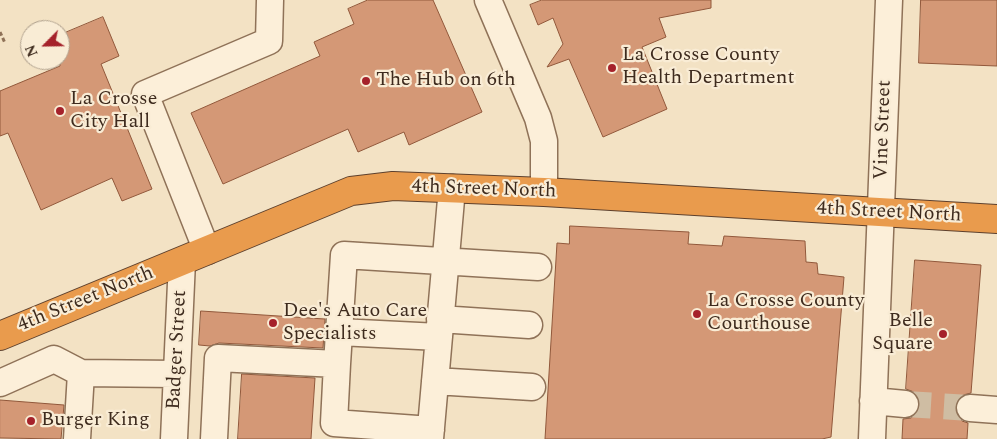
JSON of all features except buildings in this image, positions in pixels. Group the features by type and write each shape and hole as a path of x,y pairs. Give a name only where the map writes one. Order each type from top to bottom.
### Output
{"highway":[{"name":"4th Street North","path":"0,336 351,192 393,186 544,192 997,219"}],"street":[{"path":"207,251 145,94 269,41 270,0"},
{"path":"488,0 538,118 544,141 544,192"},
{"name":"Vine Street","path":"872,439 889,0"},
{"path":"452,188 446,260 435,381 431,434 334,423 344,255 446,260 538,267"},
{"name":"Badger Street","path":"174,439 182,261"},
{"path":"339,332 529,325"},
{"path":"0,383 54,359 80,373 177,366 218,358 337,364"},
{"path":"175,412 215,427 218,358"},
{"path":"77,439 80,373"},
{"path":"435,381 532,387"},
{"path":"873,401 905,404"},
{"path":"970,408 997,410"}],"path":[{"path":"0,32 5,43"}],"tunnel":[{"path":"905,404 970,408"}],"place":[{"name":"La Crosse County Health Department","path":"612,68"},
{"name":"The Hub on 6th","path":"366,81"},
{"name":"La Crosse City Hall","path":"60,111"},
{"name":"La Crosse County Courthouse","path":"697,314"},
{"name":"Dee's Auto Care Specialists","path":"273,323"},
{"name":"Belle Square","path":"943,334"},
{"name":"Burger King","path":"31,421"}]}
